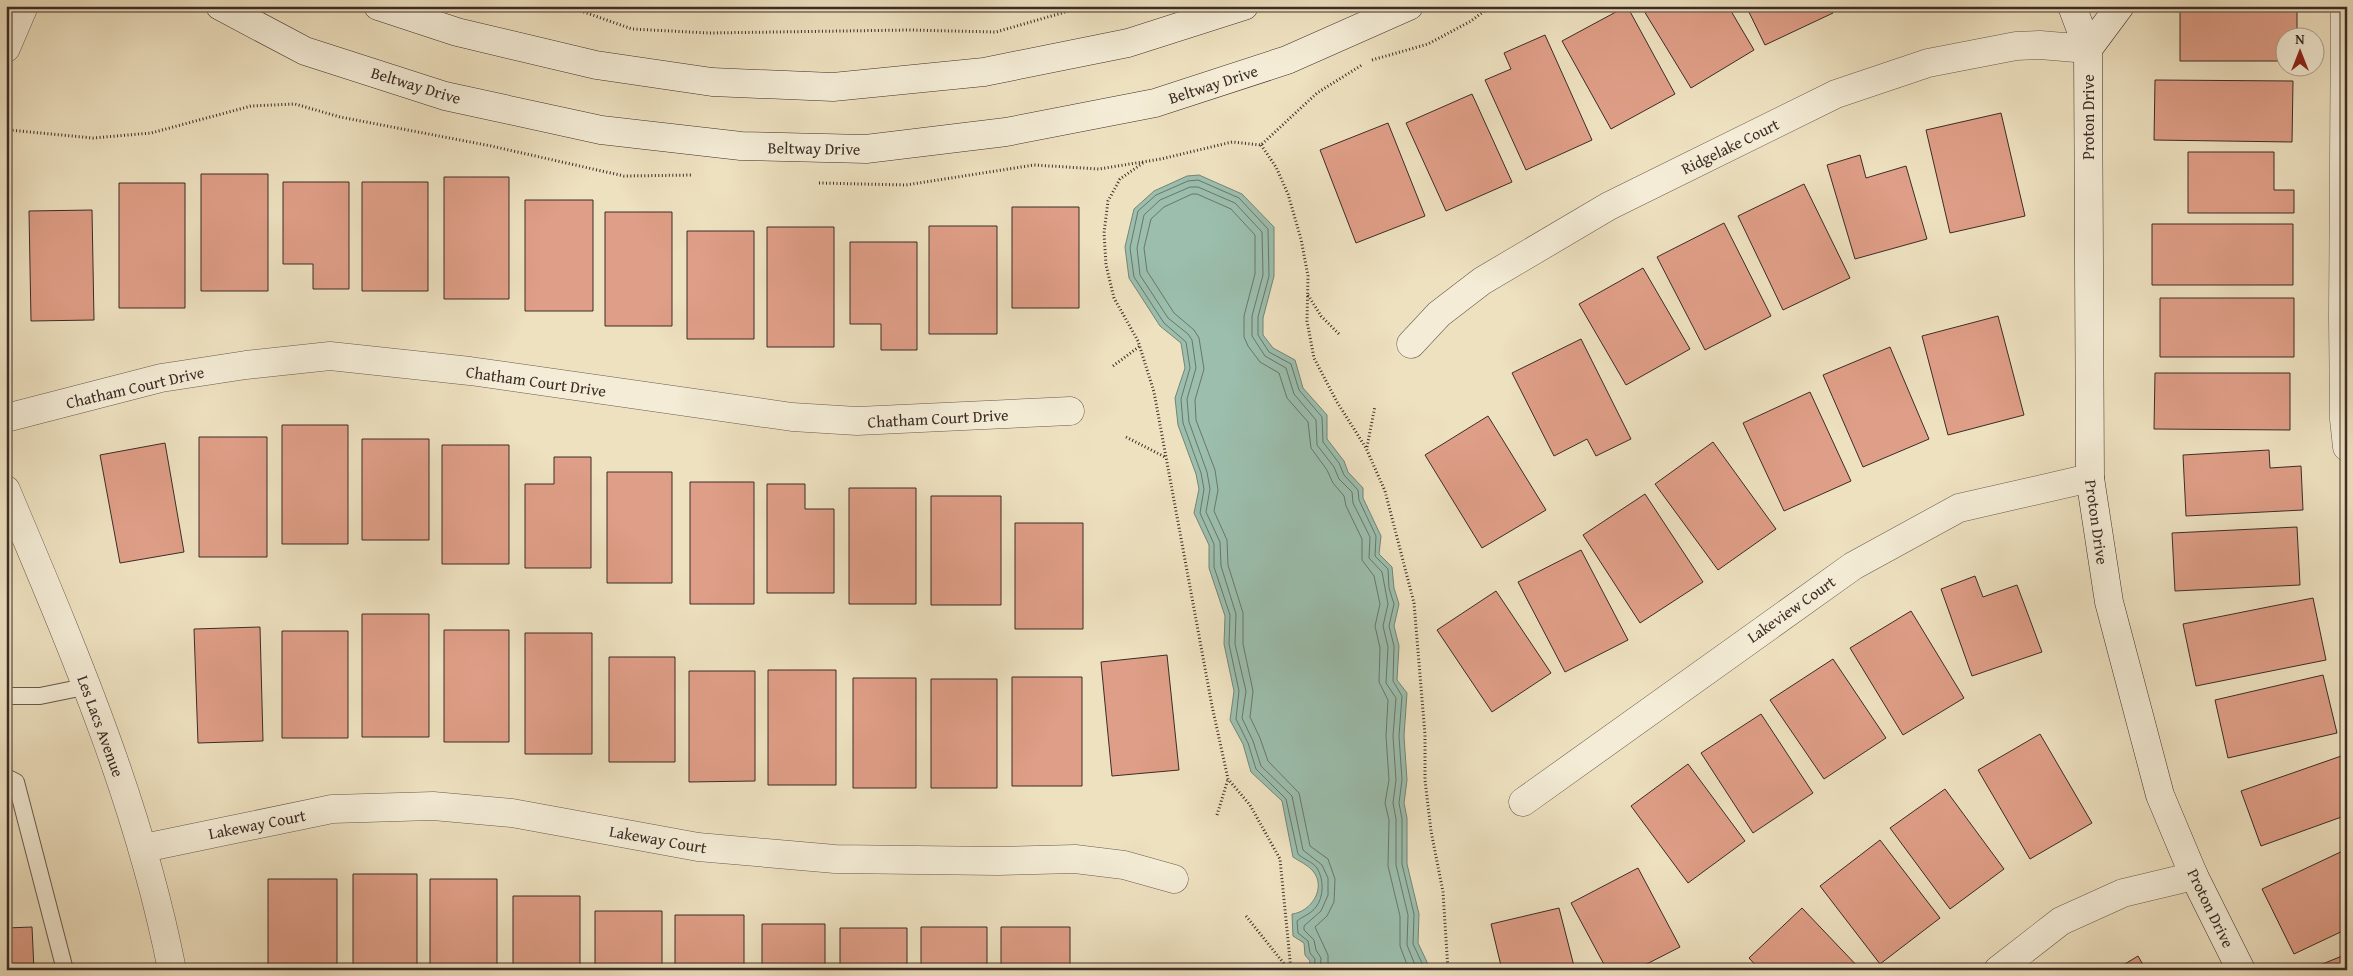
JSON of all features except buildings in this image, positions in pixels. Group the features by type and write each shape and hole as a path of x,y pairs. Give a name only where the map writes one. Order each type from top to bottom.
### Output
{"street":[{"path":"6,48 24,6"},
{"name":"Beltway Drive","path":"220,6 305,50 445,96 601,130 741,146 866,149 1006,132 1155,103 1287,60 1409,6"},
{"path":"378,6 457,32 596,65 712,82 833,87 994,70 1128,43 1244,6"},
{"name":"Proton Drive","path":"2072,6 2088,49 2090,478 2109,602 2160,795 2194,876 2241,970"},
{"path":"2088,49 2120,6"},
{"path":"2345,6 2342,317 2344,419 2347,447"},
{"name":"Ridgelake Court","path":"1411,344 1439,314 1482,281 1609,206 1836,94 1928,63 2016,46 2040,45 2088,49"},
{"name":"Chatham Court Drive","path":"6,418 162,378 246,365 330,356 470,371 801,417 857,421 1070,411"},
{"name":"Lakeview Court","path":"1523,802 1853,566 1960,508 2090,478"},
{"name":"Les Lacs Avenue","path":"6,490 89,686 144,848 172,970"},
{"name":"Lakeway Court","path":"144,848 332,809 433,806 512,813 698,847 835,858 998,861 1075,859 1124,865 1174,879"},
{"path":"1998,970 2061,921 2123,893 2194,876"}],"lane":[{"path":"6,696 40,696 89,686"},
{"path":"6,777 16,782 65,970"}],"path":[{"path":"567,6 632,29 709,33 909,30 996,32 1086,6"},
{"path":"1261,144 1276,167 1288,194 1308,276 1307,321 1314,358 1336,402 1366,448 1385,491 1414,603 1425,735 1425,780 1431,831 1443,892 1448,970"},
{"path":"1144,162 1120,180 1108,201 1104,233 1106,265 1114,298 1140,346 1154,392 1212,706 1228,779 1250,805 1280,859 1290,970"},
{"path":"1308,294 1321,316 1339,334"},
{"path":"1113,366 1140,346"},
{"path":"1366,448 1376,406"},
{"path":"1126,437 1166,457"},
{"path":"1217,815 1228,779"},
{"path":"1246,916 1290,970"}],"water":[{"path":"1199,175 1242,194 1274,227 1274,276 1263,318 1263,335 1273,348 1295,360 1303,388 1327,415 1327,439 1344,461 1348,472 1363,488 1363,498 1381,536 1379,554 1392,567 1394,588 1399,604 1394,626 1399,646 1397,680 1407,693 1404,736 1407,780 1404,803 1407,818 1407,864 1419,914 1418,943 1427,962 1428,970 1309,970 1310,961 1305,955 1304,943 1293,936 1292,914 1305,909 1311,904 1318,892 1317,878 1311,869 1293,857 1282,801 1251,772 1243,744 1230,720 1234,691 1224,644 1225,616 1209,568 1209,545 1194,513 1199,489 1196,474 1178,425 1175,398 1185,368 1181,343 1160,326 1129,278 1125,247 1134,209 1154,191 1187,176"}]}
